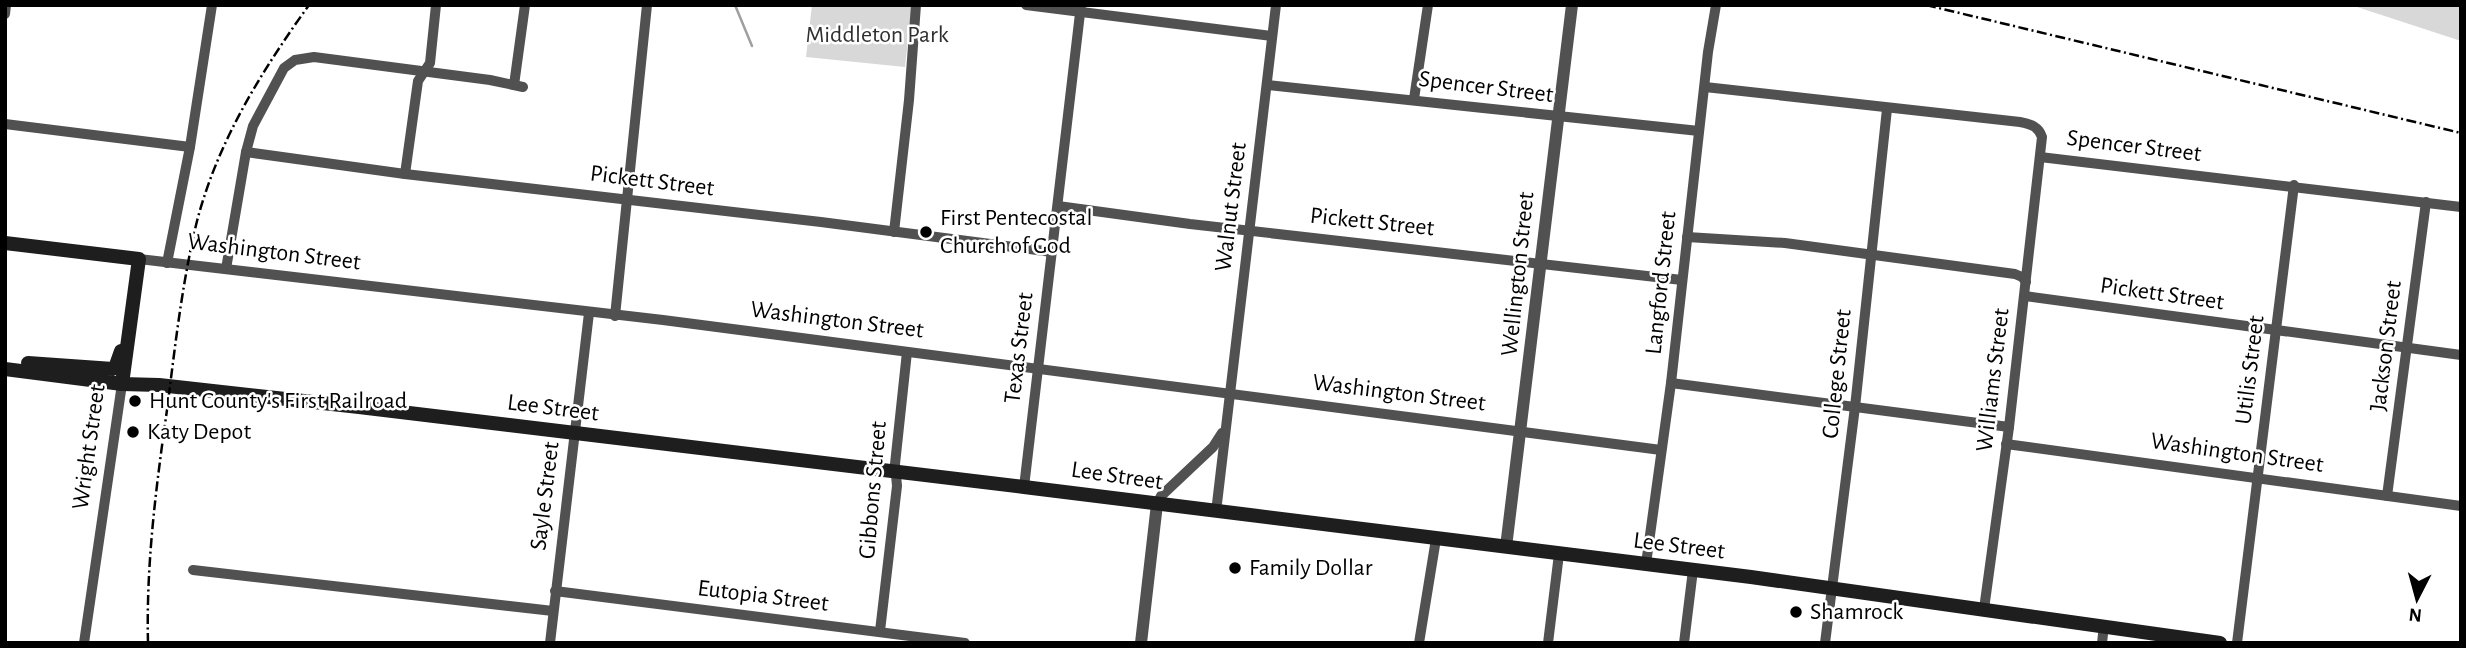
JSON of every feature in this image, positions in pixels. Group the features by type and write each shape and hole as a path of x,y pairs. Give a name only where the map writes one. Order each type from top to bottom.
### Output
{"main road":[{"name":"Washington Street","path":"5,243 139,259"},
{"name":"Wright Street","path":"122,384 139,259"},
{"path":"5,366 12,362 113,369 128,333"},
{"path":"128,333 133,368 138,374 159,385"},
{"name":"Lee Street","path":"5,366 122,384 159,385 1024,487 1693,570 2220,643"}],"street":[{"path":"5,14 6,5"},
{"path":"167,262 190,147 212,5"},
{"path":"405,174 418,81 429,63 436,5"},
{"path":"226,269 253,126 284,68 295,60 307,57 519,86 525,5"},
{"path":"615,316 647,5"},
{"path":"894,232 909,100 916,5"},
{"path":"1026,5 1081,8 1272,36"},
{"name":"Walnut Street","path":"1216,512 1276,5"},
{"path":"1413,99 1428,5"},
{"name":"Wellington Street","path":"1506,547 1572,5"},
{"name":"Langford Street","path":"1646,565 1671,383 1704,87 1716,5"},
{"name":"Texas Street","path":"1024,487 1081,8"},
{"name":"Spencer Street","path":"1267,85 1699,131"},
{"name":"Spencer Street","path":"1704,87 2028,123 2040,131 2040,157 2294,185 2461,207"},
{"name":"College Street","path":"1825,643 1855,407 1886,109"},
{"path":"5,124 190,147"},
{"name":"Pickett Street","path":"246,152 405,174 1052,252"},
{"name":"Williams Street","path":"1984,609 2009,427 2040,157"},
{"name":"Utilis Street","path":"2237,643 2294,185"},
{"name":"Jackson Street","path":"2387,496 2426,202"},
{"name":"Pickett Street","path":"1058,206 1190,224 1682,280"},
{"path":"1687,237 1785,243 2015,274 2026,282"},
{"name":"Washington Street","path":"139,259 907,352 1661,450"},
{"name":"Pickett Street","path":"2025,296 2461,355"},
{"name":"Sayle Street","path":"550,643 589,313"},
{"name":"Gibbons Street","path":"880,631 897,486 895,461 907,352"},
{"path":"1671,383 2009,427"},
{"name":"Wright Street","path":"84,643 122,384"},
{"name":"Walnut Street","path":"1157,505 1170,485 1213,447 1221,436 1227,413"},
{"name":"Washington Street","path":"2006,444 2461,506"},
{"path":"1142,643 1157,505"},
{"path":"1419,643 1436,539"},
{"path":"1548,643 1559,554"},
{"path":"193,570 553,611"},
{"path":"1684,643 1693,570"},
{"name":"Eutopia Street","path":"555,591 965,643"},
{"path":"2102,643 2104,625"}],"green space":[{"name":"Middleton Park","path":"812,5 912,5 905,67 806,57"},
{"path":"2351,5 2461,5 2461,41"}],"waterway":[{"path":"735,5 752,46"}],"railway":[{"path":"148,643 150,555 156,497 179,315 197,221 229,135 258,82 309,5"},
{"path":"1926,5 2461,133"}],"place":[{"name":"First Pentecostal Church of God","path":"926,232"},
{"name":"Hunt County's First Railroad","path":"135,401"},
{"name":"Katy Depot","path":"133,432"},
{"name":"Family Dollar","path":"1235,568"},
{"name":"Shamrock","path":"1796,612"}]}
